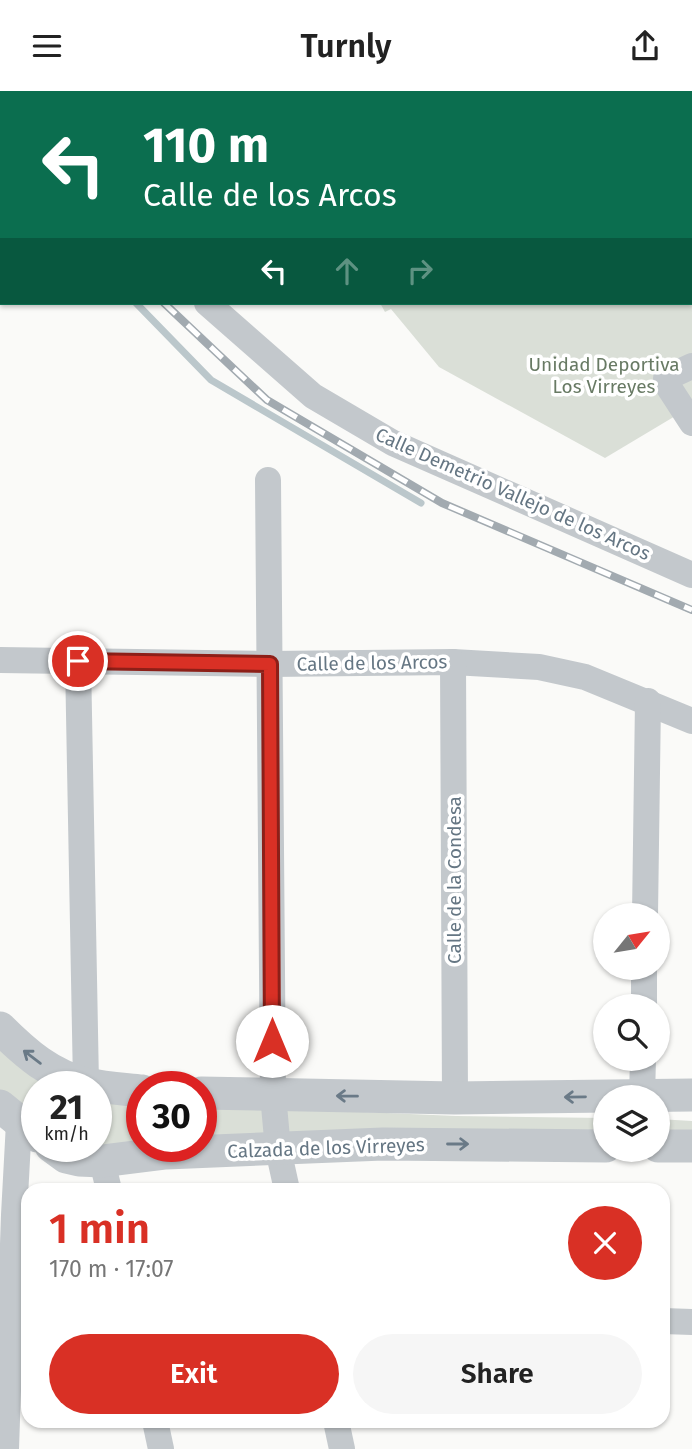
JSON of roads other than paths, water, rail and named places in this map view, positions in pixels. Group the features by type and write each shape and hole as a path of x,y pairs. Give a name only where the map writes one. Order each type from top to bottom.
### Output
{"street":[{"name":"Calle Demetrio Vallejo de los Arcos","path":"209,305 313,396 393,443 692,575"},
{"path":"692,366 666,378 666,383 692,423"},
{"path":"268,480 273,1095 278,1149 285,1183"},
{"name":"Calle de los Arcos","path":"0,660 270,664 453,662 539,667 585,677 692,721"},
{"path":"78,661 86,1071"},
{"name":"Calle de la Condesa","path":"453,662 455,1098"},
{"path":"645,903 648,701"},
{"path":"0,1028 28,1056 54,1071"},
{"path":"217,1093 455,1098 593,1097"},
{"path":"670,1095 692,1095"},
{"path":"6,1449 7,1215 19,1122"},
{"name":"Calzada de los Virreyes","path":"82,1162 105,1175 166,1153 383,1144 593,1146"},
{"path":"670,1146 692,1146"},
{"path":"670,1321 692,1322"},
{"path":"156,1428 161,1449"},
{"path":"338,1428 342,1449"}],"waterway":[{"path":"138,305 211,380 421,503"}],"railway":[{"path":"166,305 267,400 442,503 692,610"}],"park label":[{"name":"Unidad Deportiva Los Virreyes","path":"604,375"}]}
